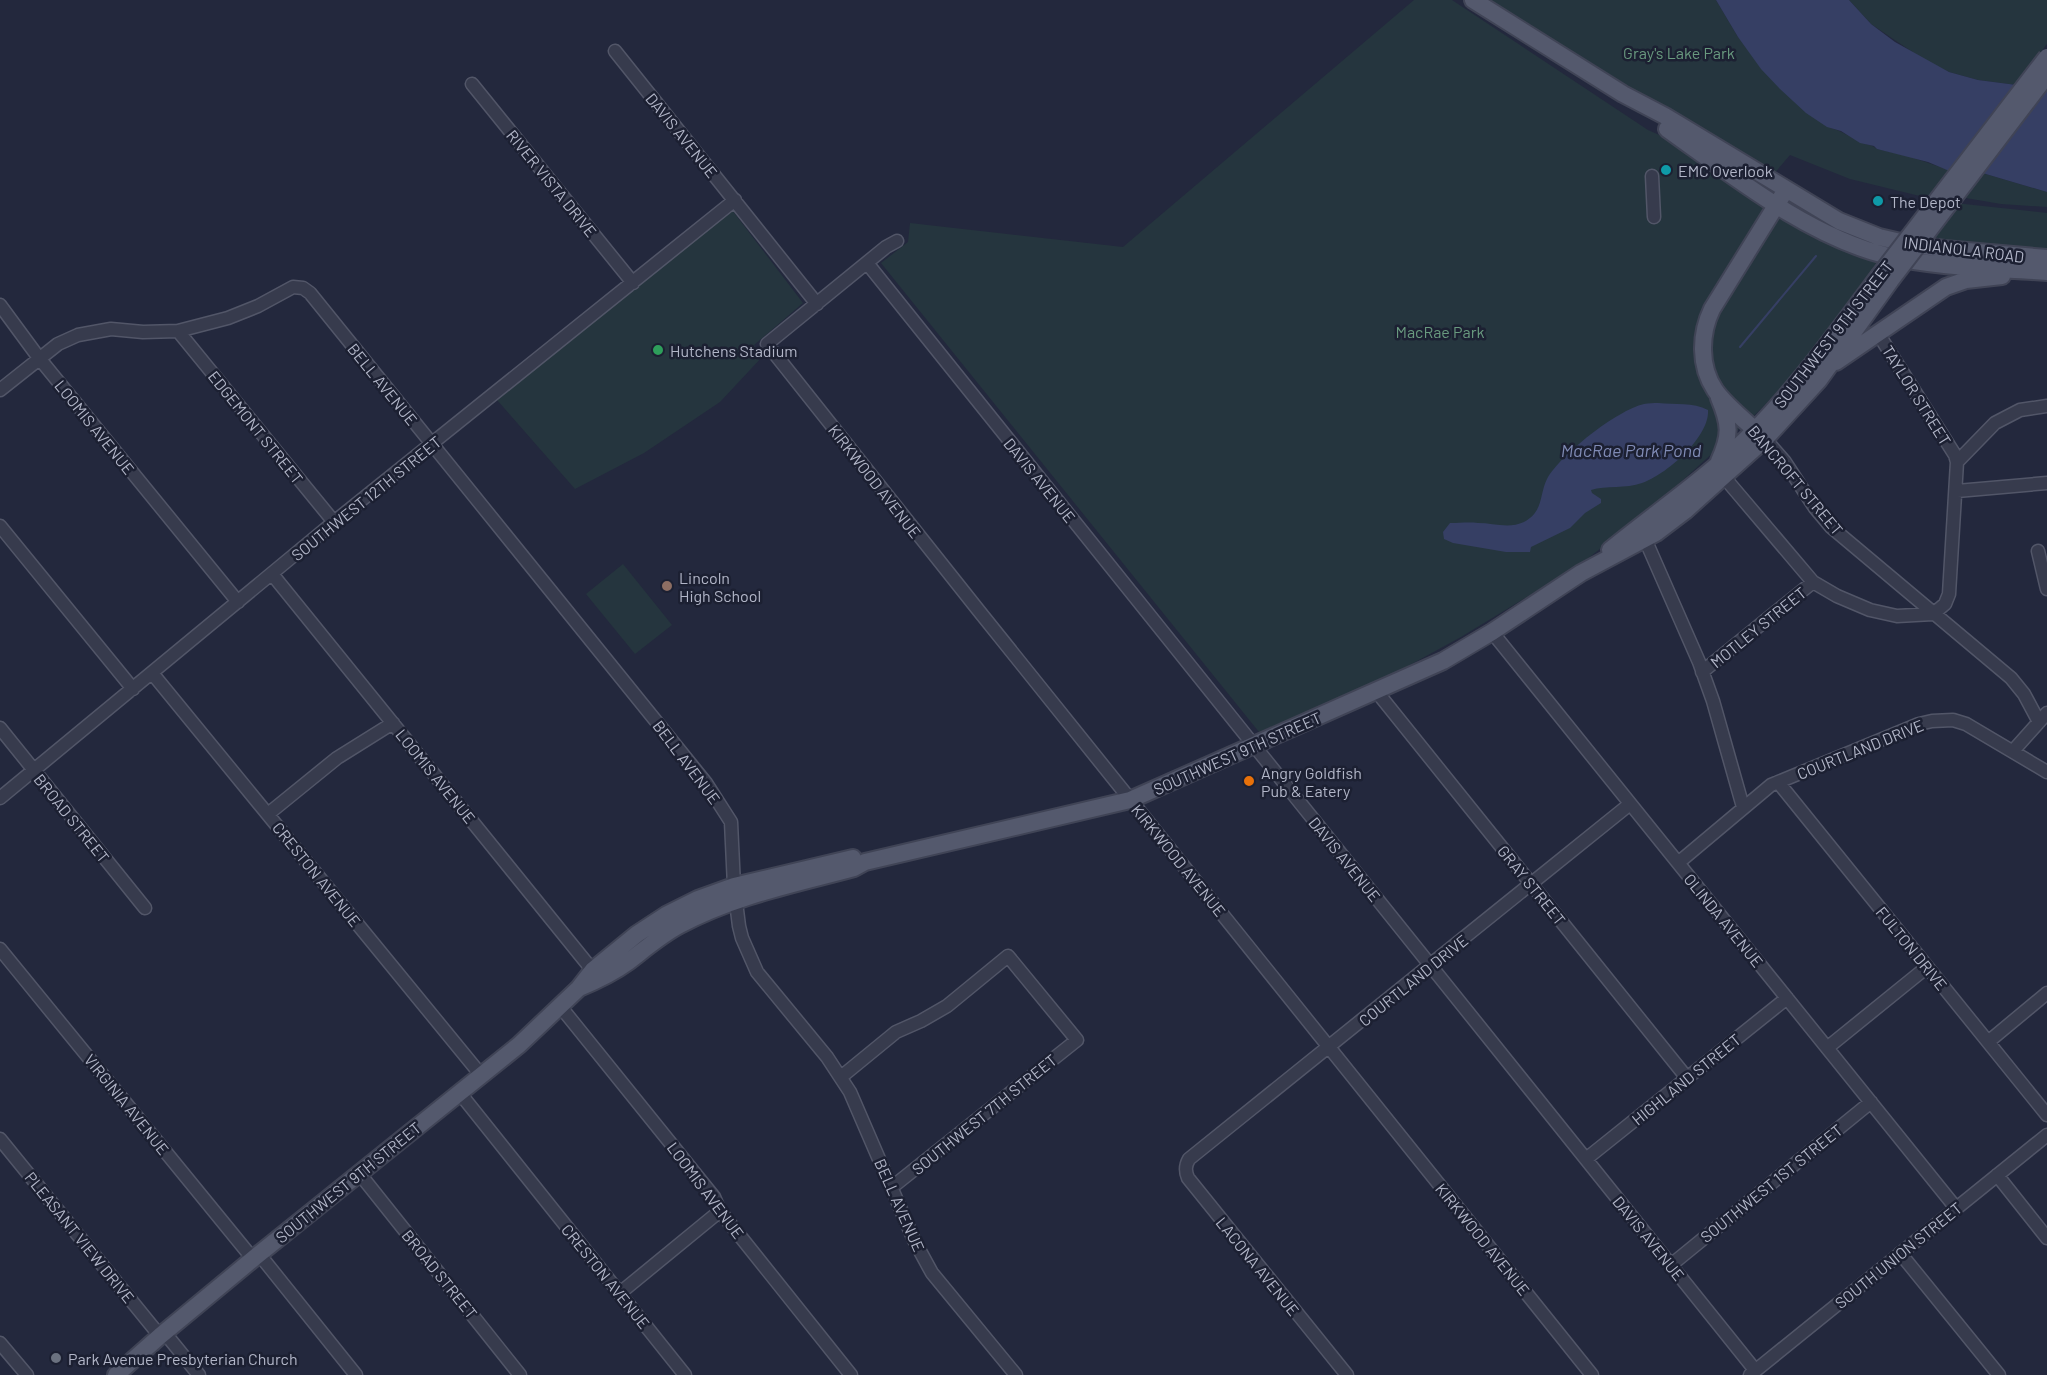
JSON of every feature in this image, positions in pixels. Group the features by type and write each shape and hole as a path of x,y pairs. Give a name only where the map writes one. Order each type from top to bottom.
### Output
{"main road":[{"path":"1473,0 1623,94"},
{"name":"SOUTHWEST 9TH STREET","path":"116,1375 256,1256 519,1045 637,934 666,915 698,899 735,893 851,858 865,862 1130,800 1254,747 1443,661 1492,633 1581,573 1760,434 1826,370 1885,278 2047,57"},
{"name":"SOUTHWEST 9TH STREET","path":"1581,573 1645,539 1685,511 1724,477 1760,434 1816,359 1885,278 2047,76"},
{"name":"INDIANOLA ROAD","path":"1623,94 1665,116 1839,221 1894,241 2044,267"},
{"name":"INDIANOLA ROAD","path":"1623,94 1727,172 1776,204 1827,234 1856,246 1887,256 1919,262 2044,267"},
{"name":"BANCROFT STREET","path":"1760,434 1716,391 1706,368 1703,351 1707,320 1785,189"},
{"path":"1826,370 1946,287 1966,280 2044,267"},
{"path":"1701,479 1718,464 1727,444 1729,430 1727,416 1716,391"}],"street":[{"name":"DAVIS AVENUE","path":"615,51 817,304"},
{"name":"RIVER VISTA DRIVE","path":"472,84 633,283"},
{"path":"1652,176 1653,217"},
{"name":"SOUTHWEST 12TH STREET","path":"0,798 334,522 735,200"},
{"path":"817,304 897,241"},
{"name":"DAVIS AVENUE","path":"867,263 1671,1265 1753,1373"},
{"name":"BELL AVENUE","path":"178,331 228,318 258,306 293,287 303,288 310,292 706,783 731,822 735,893 741,939 751,961 841,1077 859,1112 914,1240 932,1273 1016,1375"},
{"name":"KIRKWOOD AVENUE","path":"817,304 767,344 1592,1375"},
{"name":"LOOMIS AVENUE","path":"0,305 39,358 238,602"},
{"path":"0,390 57,344 88,332 111,329 143,332 178,331"},
{"name":"EDGEMONT STREET","path":"178,331 334,522"},
{"name":"TAYLOR STREET","path":"1879,335 1955,455 1957,462 1949,594 1945,604 1934,614"},
{"path":"1957,462 1995,423 2020,410 2047,406"},
{"name":"BANCROFT STREET","path":"1760,434 1785,462 1815,508 1831,527 2011,678 2043,718"},
{"path":"1724,477 1813,582 1870,610 1897,616 1934,614"},
{"path":"1957,491 2047,483"},
{"path":"0,526 133,689"},
{"path":"1645,539 1702,672 1743,807"},
{"path":"2038,551 2047,589"},
{"name":"LOOMIS AVENUE","path":"272,574 596,975"},
{"name":"MOTLEY STREET","path":"1702,672 1813,582"},
{"name":"OLINDA AVENUE","path":"1492,633 1956,1208"},
{"name":"CRESTON AVENUE","path":"152,673 481,1075"},
{"name":"GRAY STREET","path":"1377,692 1687,1078"},
{"path":"2013,751 2043,718"},
{"name":"COURTLAND DRIVE","path":"1678,863 1771,784 1932,721 1953,720 1966,724 2047,772"},
{"path":"267,813 337,758 393,723"},
{"name":"BROAD STREET","path":"0,728 145,908"},
{"name":"FULTON DRIVE","path":"1778,782 2047,1115"},
{"name":"COURTLAND DRIVE","path":"1196,1155 1630,804"},
{"name":"VIRGINIA AVENUE","path":"0,949 356,1375"},
{"name":"SOUTHWEST 7TH STREET","path":"841,1077 896,1032 946,1006 1008,956 1077,1040 891,1188"},
{"path":"1827,1048 1927,967"},
{"path":"1988,1042 2047,993"},
{"name":"HIGHLAND STREET","path":"1586,1159 1787,998"},
{"name":"LOOMIS AVENUE","path":"560,1006 714,1197 720,1211 851,1375"},
{"name":"CRESTON AVENUE","path":"459,1092 685,1375"},
{"name":"SOUTHWEST 1ST STREET","path":"1671,1265 1870,1102"},
{"name":"SOUTH UNION STREET","path":"1753,1373 2047,1135"},
{"name":"PLEASANT VIEW DRIVE","path":"0,1139 162,1334 199,1375"},
{"name":"LACONA AVENUE","path":"1196,1155 1189,1159 1186,1165 1185,1173 1188,1178 1347,1375"},
{"name":"BROAD STREET","path":"359,1173 520,1375"},
{"path":"1997,1175 2047,1238"},
{"path":"620,1293 720,1211"},
{"path":"1900,1253 1999,1375"},
{"path":"0,1342 27,1375"}],"green space":[{"name":"MacRae Park","path":"1414,0 1452,0 1648,130 1680,144 1883,259 1796,372 1761,409 1660,501 1581,564 1461,637 1386,678 1259,732 881,263 908,242 910,223 1123,247"},
{"name":"Gray's Lake Park","path":"1485,0 1716,0 1738,37 1831,128 1877,149 1908,156 1949,170 1928,198 1850,179 1790,155 1773,175 1636,96"},
{"path":"1849,0 2047,0 2047,44 2016,85 1978,80 1949,72 1923,59 1871,24"},
{"path":"1979,172 2047,192 2047,207 2001,204 1960,197"},
{"path":"1955,203 2047,213 2047,252 1927,239"},
{"name":"Hutchens Stadium","path":"732,210 803,303 754,345 763,356 720,402 644,453 575,489 497,400"},
{"path":"623,564 672,625 635,654 586,594"}],"water":[{"path":"1716,0 1849,0 1871,24 1895,42 1949,72 1978,80 2047,89 2047,192 1979,172 1947,170 1928,162 1860,143 1841,131 1827,127 1806,113 1761,69"},
{"name":"MacRae Park Pond","path":"1644,404 1690,405 1708,410 1707,421 1694,443 1674,464 1652,479 1636,485 1591,490 1601,499 1601,503 1585,513 1570,528 1531,547 1530,552 1506,552 1453,543 1444,539 1443,532 1450,523 1507,525 1524,522 1538,508 1547,479 1576,446 1619,415"}],"waterway":[{"path":"1740,347 1816,256"}],"place":[{"name":"EMC Overlook","path":"1666,170"},
{"name":"The Depot","path":"1878,201"},
{"name":"Hutchens Stadium","path":"658,350"},
{"name":"Lincoln High School","path":"667,586"},
{"name":"Angry Goldfish Pub & Eatery","path":"1249,781"},
{"name":"Park Avenue Presbyterian Church","path":"56,1358"}]}
